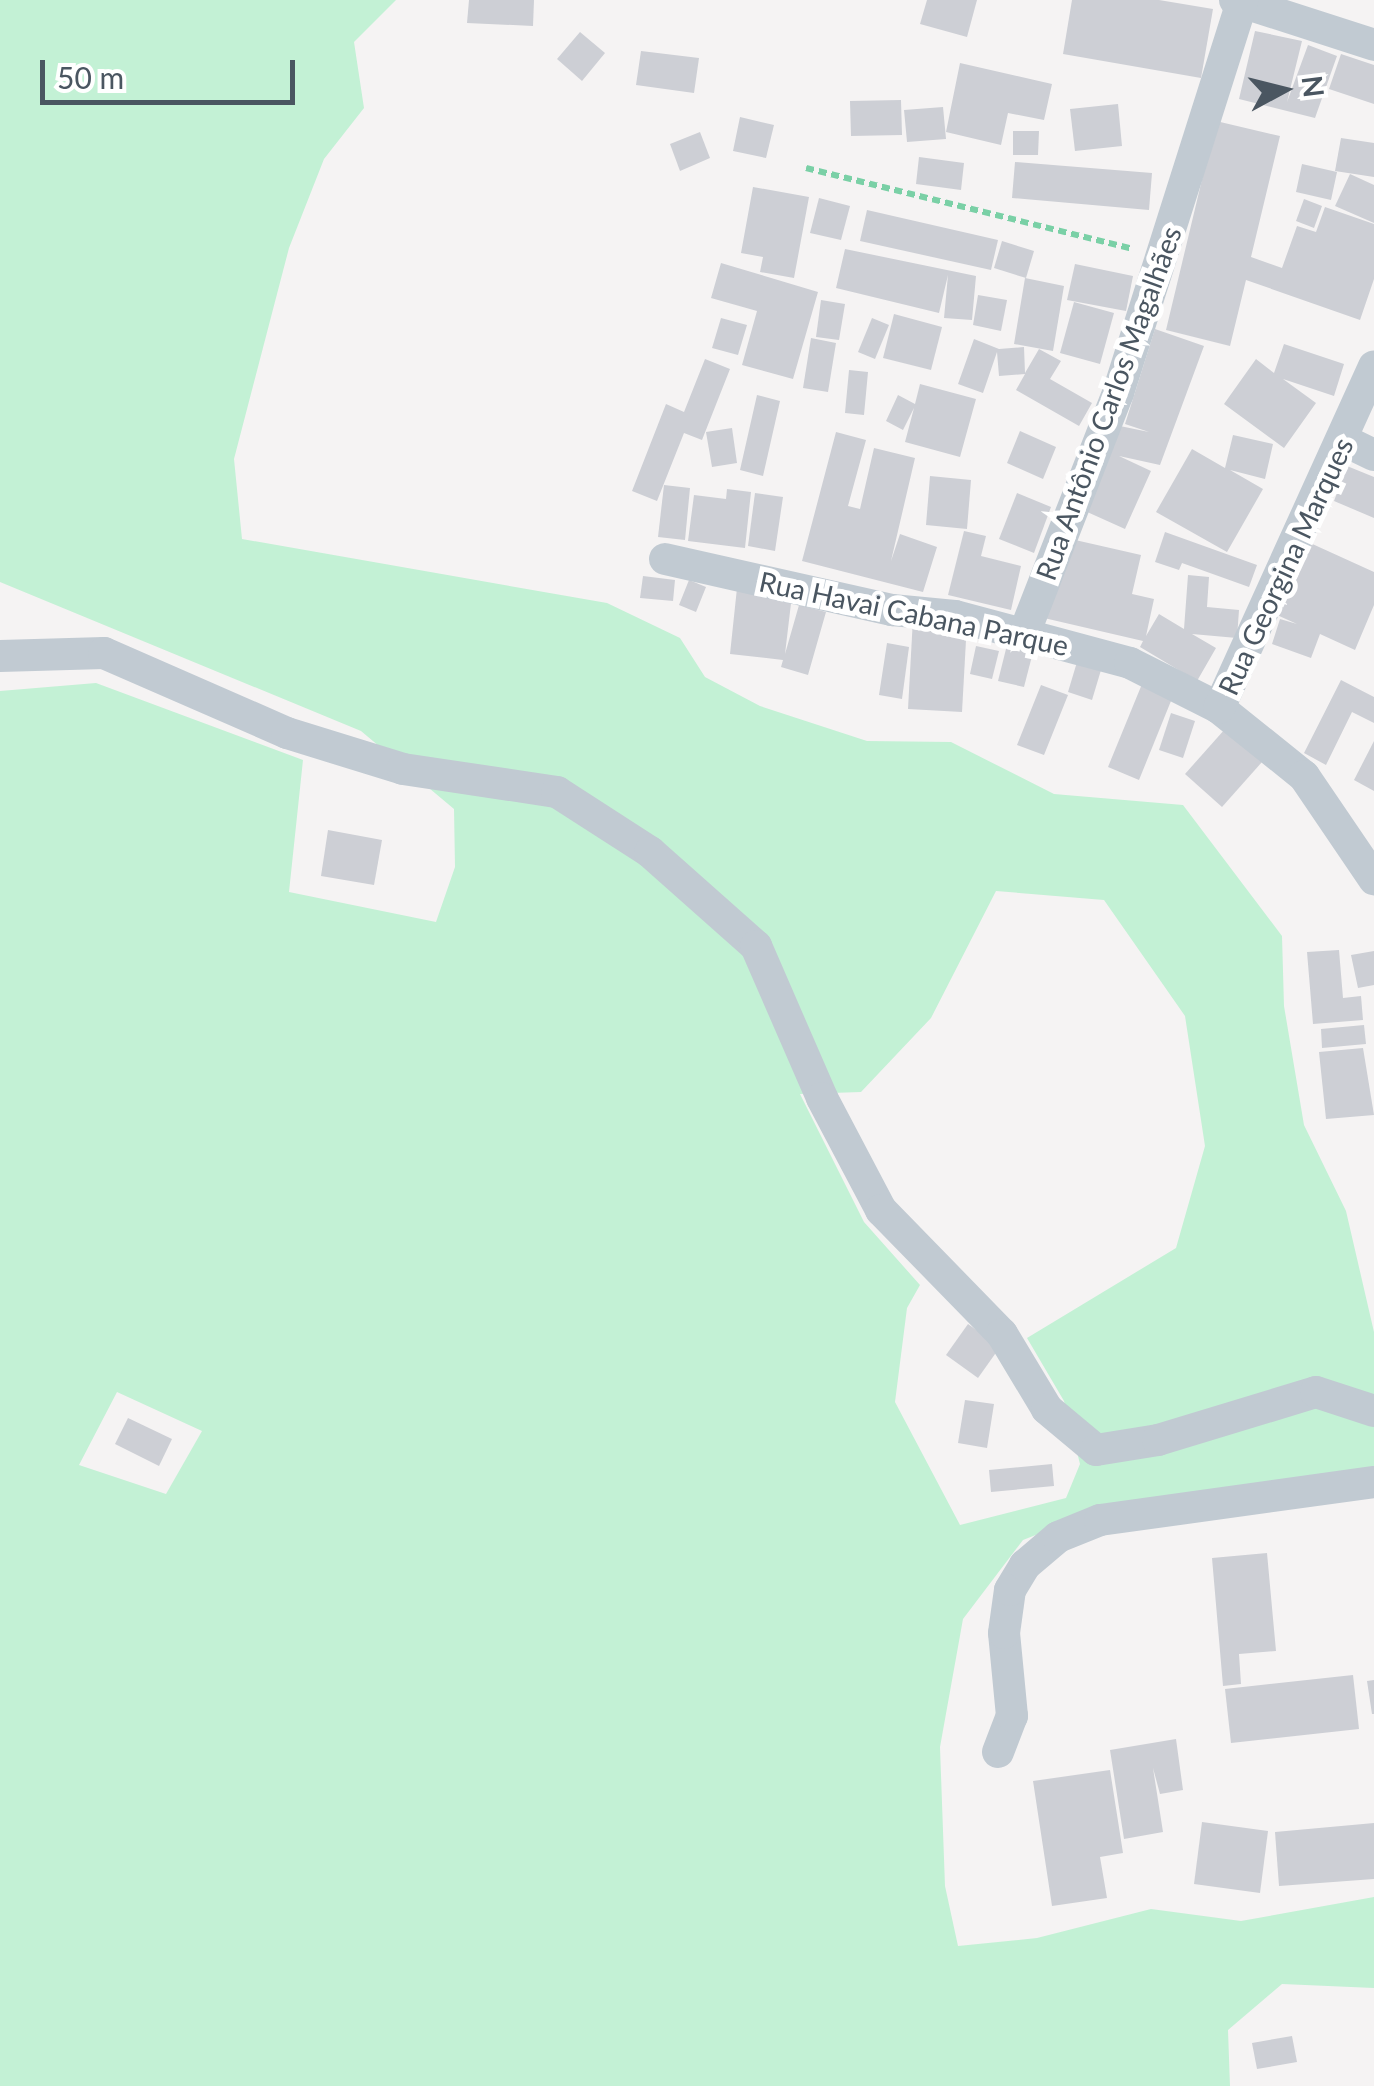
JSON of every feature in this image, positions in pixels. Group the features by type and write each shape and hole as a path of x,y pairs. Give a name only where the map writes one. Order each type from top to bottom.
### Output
{"street":[{"path":"1240,1 1374,46"},
{"name":"Rua Antônio Carlos Magalhães","path":"1024,634 1164,256 1240,1"},
{"name":"Rua Georgina Marques","path":"1219,708 1374,368"},
{"path":"1343,440 1374,455"},
{"name":"Rua Havai Cabana Parque","path":"665,559 1024,634 1130,663 1219,708 1304,776 1374,879"},
{"path":"0,656 104,653 287,732 403,769 557,792 650,852 756,946 822,1098 882,1210 1002,1334 1047,1409 1096,1450 1158,1440 1316,1392 1374,1412"},
{"path":"998,1752 1012,1716 1004,1633 1010,1590 1026,1564 1058,1537 1100,1520 1374,1482"}],"path":[{"path":"806,168 1164,256"}],"green space":[{"path":"0,0 396,0 354,42 364,108 324,159 289,248 234,459 242,539 607,603 680,638 705,677 760,706 867,741 951,742 1054,794 1183,805 1282,936 1284,1006 1304,1125 1346,1211 1374,1332 1374,1478 1112,1505 1023,1540 963,1619 940,1747 945,1886 958,1946 1037,1938 1151,1909 1241,1921 1374,1897 1374,1988 1282,1984 1228,2030 1230,2086 0,2086 0,691 96,683 303,760 289,892 436,922 455,867 454,809 361,731 0,582","holes":["996,891 1104,900 1185,1016 1205,1146 1176,1248 1027,1338 1064,1401 1080,1464 1066,1498 960,1525 895,1402 907,1308 920,1285 864,1222 800,1094 861,1092 931,1018","117,1392 202,1431 166,1494 79,1465"]}],"building":[{"path":"469,0 534,0 533,26 467,23"},
{"path":"927,0 977,0 967,37 920,24"},
{"path":"1072,0 1159,0 1213,9 1201,78 1063,54"},
{"path":"1255,31 1302,41 1287,102 1308,45 1337,56 1315,118 1239,99"},
{"path":"580,32 605,53 582,81 557,59"},
{"path":"641,51 699,58 694,93 636,85"},
{"path":"1341,54 1374,65 1374,104 1329,89"},
{"path":"960,63 1052,84 1044,120 1008,113 1001,145 946,132"},
{"path":"901,100 902,135 851,136 850,101"},
{"path":"1118,104 1122,146 1075,151 1070,109"},
{"path":"943,107 946,139 907,142 904,110"},
{"path":"740,117 774,125 766,158 733,151"},
{"path":"1216,121 1280,136 1251,257 1282,268 1297,226 1316,232 1325,207 1374,224 1374,279 1360,320 1246,280 1230,346 1166,330"},
{"path":"1013,131 1039,131 1038,155 1013,155"},
{"path":"700,132 710,158 680,171 670,144"},
{"path":"1341,138 1374,143 1374,177 1335,171"},
{"path":"919,157 964,163 961,190 916,184"},
{"path":"1015,162 1152,173 1149,210 1012,198"},
{"path":"1302,164 1337,172 1331,200 1296,192"},
{"path":"1350,174 1374,185 1374,223 1335,206"},
{"path":"753,187 809,197 794,278 760,272 763,257 741,253"},
{"path":"819,198 850,206 841,240 810,233"},
{"path":"1304,199 1322,206 1314,228 1296,221"},
{"path":"867,210 998,240 991,270 860,241"},
{"path":"1002,241 1034,251 1026,278 994,268"},
{"path":"845,249 976,276 972,320 944,318 948,275 939,313 836,288"},
{"path":"721,263 818,292 793,379 742,365 757,311 711,298"},
{"path":"1075,264 1133,276 1126,311 1067,300"},
{"path":"1025,278 1064,286 1053,351 1014,344"},
{"path":"978,295 1007,300 1001,331 973,325"},
{"path":"821,300 845,304 839,340 816,337"},
{"path":"1074,302 1114,313 1100,364 1060,353"},
{"path":"894,314 942,327 931,370 883,358"},
{"path":"721,318 747,325 738,355 712,348"},
{"path":"872,318 889,325 875,359 858,352"},
{"path":"1155,329 1204,346 1160,465 1119,456 1151,471 1125,529 1085,511 1115,425 1149,432 1125,424"},
{"path":"811,338 836,343 828,392 803,388"},
{"path":"974,339 999,349 1024,347 1025,373 1039,349 1061,361 1050,379 1092,403 1079,426 1016,390 1025,374 999,376 997,352 983,393 958,384"},
{"path":"1284,344 1344,364 1334,396 1283,379 1316,403 1284,448 1224,404 1256,359 1274,373"},
{"path":"705,359 730,369 702,440 684,433 657,501 632,491 666,404 684,412"},
{"path":"849,370 868,372 864,415 845,413"},
{"path":"920,384 976,399 960,457 905,442 914,408 903,430 886,421 898,395 915,404"},
{"path":"757,395 780,401 763,476 740,470"},
{"path":"732,428 737,463 712,467 706,432"},
{"path":"1020,431 1056,447 1043,479 1007,463"},
{"path":"836,432 866,440 848,506 860,509 874,448 915,458 891,561 900,534 937,547 923,592 802,561"},
{"path":"1233,435 1273,444 1265,479 1230,470 1263,489 1227,552 1156,512 1192,449 1225,468"},
{"path":"1347,466 1374,477 1374,518 1334,501"},
{"path":"930,476 971,480 967,529 926,525"},
{"path":"664,485 690,488 685,540 658,537"},
{"path":"727,489 751,492 745,548 688,541 694,495 726,499"},
{"path":"755,493 783,497 775,551 748,546"},
{"path":"1017,493 1051,507 1034,553 999,539"},
{"path":"964,531 986,536 981,556 1021,566 1011,610 948,595"},
{"path":"1165,532 1257,565 1249,587 1182,563 1179,570 1155,562"},
{"path":"1062,537 1141,555 1132,594 1154,599 1146,636 1159,614 1184,629 1188,575 1209,577 1207,607 1239,610 1237,638 1192,634 1216,648 1197,681 1140,647 1143,641 1044,618"},
{"path":"1308,542 1374,572 1374,605 1355,650 1320,634 1311,658 1272,644 1280,619 1297,624 1277,615"},
{"path":"643,576 675,580 673,601 640,598"},
{"path":"689,580 706,587 696,612 679,605"},
{"path":"737,588 792,595 785,654 799,605 826,612 808,675 781,667 783,660 730,654"},
{"path":"913,618 967,622 962,712 908,709"},
{"path":"887,643 909,647 902,699 879,695"},
{"path":"1007,645 1033,652 1024,687 998,681"},
{"path":"976,646 999,651 992,679 970,674"},
{"path":"1077,662 1101,670 1092,700 1068,692"},
{"path":"1341,680 1374,697 1374,723 1352,712 1326,765 1304,753"},
{"path":"1142,684 1173,696 1139,780 1108,767"},
{"path":"1041,685 1068,695 1044,755 1017,745"},
{"path":"1171,713 1195,721 1183,758 1159,750"},
{"path":"1233,720 1270,753 1222,807 1185,774"},
{"path":"1374,741 1374,791 1354,780"},
{"path":"328,830 382,840 374,885 321,876"},
{"path":"1339,950 1343,998 1361,996 1363,1020 1313,1024 1307,952"},
{"path":"1374,951 1374,985 1358,988 1351,955"},
{"path":"1364,1025 1366,1044 1322,1048 1321,1029"},
{"path":"1363,1048 1374,1115 1326,1119 1319,1052"},
{"path":"968,1324 1000,1347 978,1378 946,1355"},
{"path":"965,1400 994,1404 987,1448 958,1443"},
{"path":"128,1418 172,1439 159,1466 115,1444"},
{"path":"1052,1464 1054,1486 991,1492 989,1470"},
{"path":"1267,1553 1276,1651 1239,1654 1241,1684 1223,1686 1212,1558"},
{"path":"1353,1675 1359,1729 1231,1743 1225,1689"},
{"path":"1374,1680 1374,1714 1372,1714 1367,1681"},
{"path":"1176,1739 1183,1790 1160,1794 1153,1768 1163,1832 1124,1839 1110,1750"},
{"path":"1110,1770 1123,1853 1100,1857 1107,1898 1052,1906 1033,1781"},
{"path":"1202,1822 1268,1831 1260,1893 1194,1884"},
{"path":"1374,1823 1374,1879 1279,1886 1275,1832"},
{"path":"1292,2036 1297,2062 1257,2069 1252,2043"}]}
